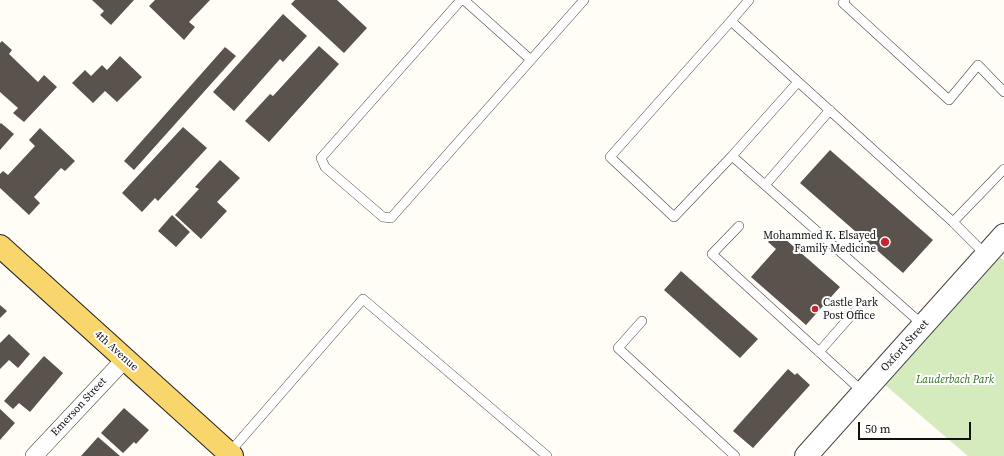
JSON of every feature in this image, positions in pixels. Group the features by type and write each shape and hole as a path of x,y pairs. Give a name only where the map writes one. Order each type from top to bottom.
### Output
{"main road":[{"name":"4th Avenue","path":"0,246 231,455"}],"street":[{"name":"Oxford Street","path":"806,456 1004,235"},
{"name":"Emerson Street","path":"34,456 125,358"}],"lane":[{"path":"531,60 462,0 321,158 325,167 383,217 391,218 531,60 584,0"},
{"path":"749,0 610,157 674,217 732,156 798,82"},
{"path":"845,0 843,3 949,100 978,65 1004,92"},
{"path":"731,21 953,222 986,255"},
{"path":"765,185 830,110"},
{"path":"732,156 923,326"},
{"path":"953,222 1004,169"},
{"path":"739,226 712,254 863,392"},
{"path":"231,455 363,298 547,456"},
{"path":"819,352 855,311"},
{"path":"642,321 618,348 735,456"}],"green space":[{"name":"Lauderbach Park","path":"999,256 1004,260 1004,456 968,456 885,385"}],"building":[{"path":"92,0 134,0 111,25 100,15 104,11"},
{"path":"155,0 210,0 189,22 195,27 184,40 149,6"},
{"path":"295,0 337,0 367,28 344,53 291,4"},
{"path":"283,14 307,36 283,62 280,59 234,111 213,92"},
{"path":"2,41 12,50 9,54 38,82 44,75 57,87 24,122 13,113 18,108 0,92 0,43"},
{"path":"319,46 339,64 269,142 245,121 270,94 273,96"},
{"path":"225,47 236,56 134,170 124,161"},
{"path":"120,56 142,77 117,102 105,91 93,103 72,83 85,70 91,76 102,65 107,70"},
{"path":"1,123 14,134 0,150 0,124"},
{"path":"183,127 207,148 158,201 155,198 142,212 122,193"},
{"path":"40,128 75,161 65,171 61,168 34,197 40,203 29,215 0,188 0,174 3,171 8,175 35,146 29,140"},
{"path":"830,150 933,240 903,273 800,183"},
{"path":"220,160 240,178 217,202 227,211 201,239 175,215 199,189 195,187"},
{"path":"172,215 190,232 176,247 158,231"},
{"path":"777,232 840,287 806,325 751,277 776,249 768,242"},
{"path":"681,271 758,339 740,358 664,290"},
{"path":"0,305 7,311 0,318"},
{"path":"9,334 30,354 18,368 9,360 0,369 0,343"},
{"path":"44,356 63,373 30,412 19,403 13,409 4,401"},
{"path":"788,369 795,375 797,373 810,385 753,448 733,431"},
{"path":"124,408 149,430 136,444 134,442 123,453 101,433"},
{"path":"0,409 15,423 0,440"},
{"path":"98,437 120,456 81,456"}],"place":[{"name":"Mohammed K. Elsayed Family Medicine","path":"885,242"},
{"name":"Castle Park Post Office","path":"815,309"}]}
